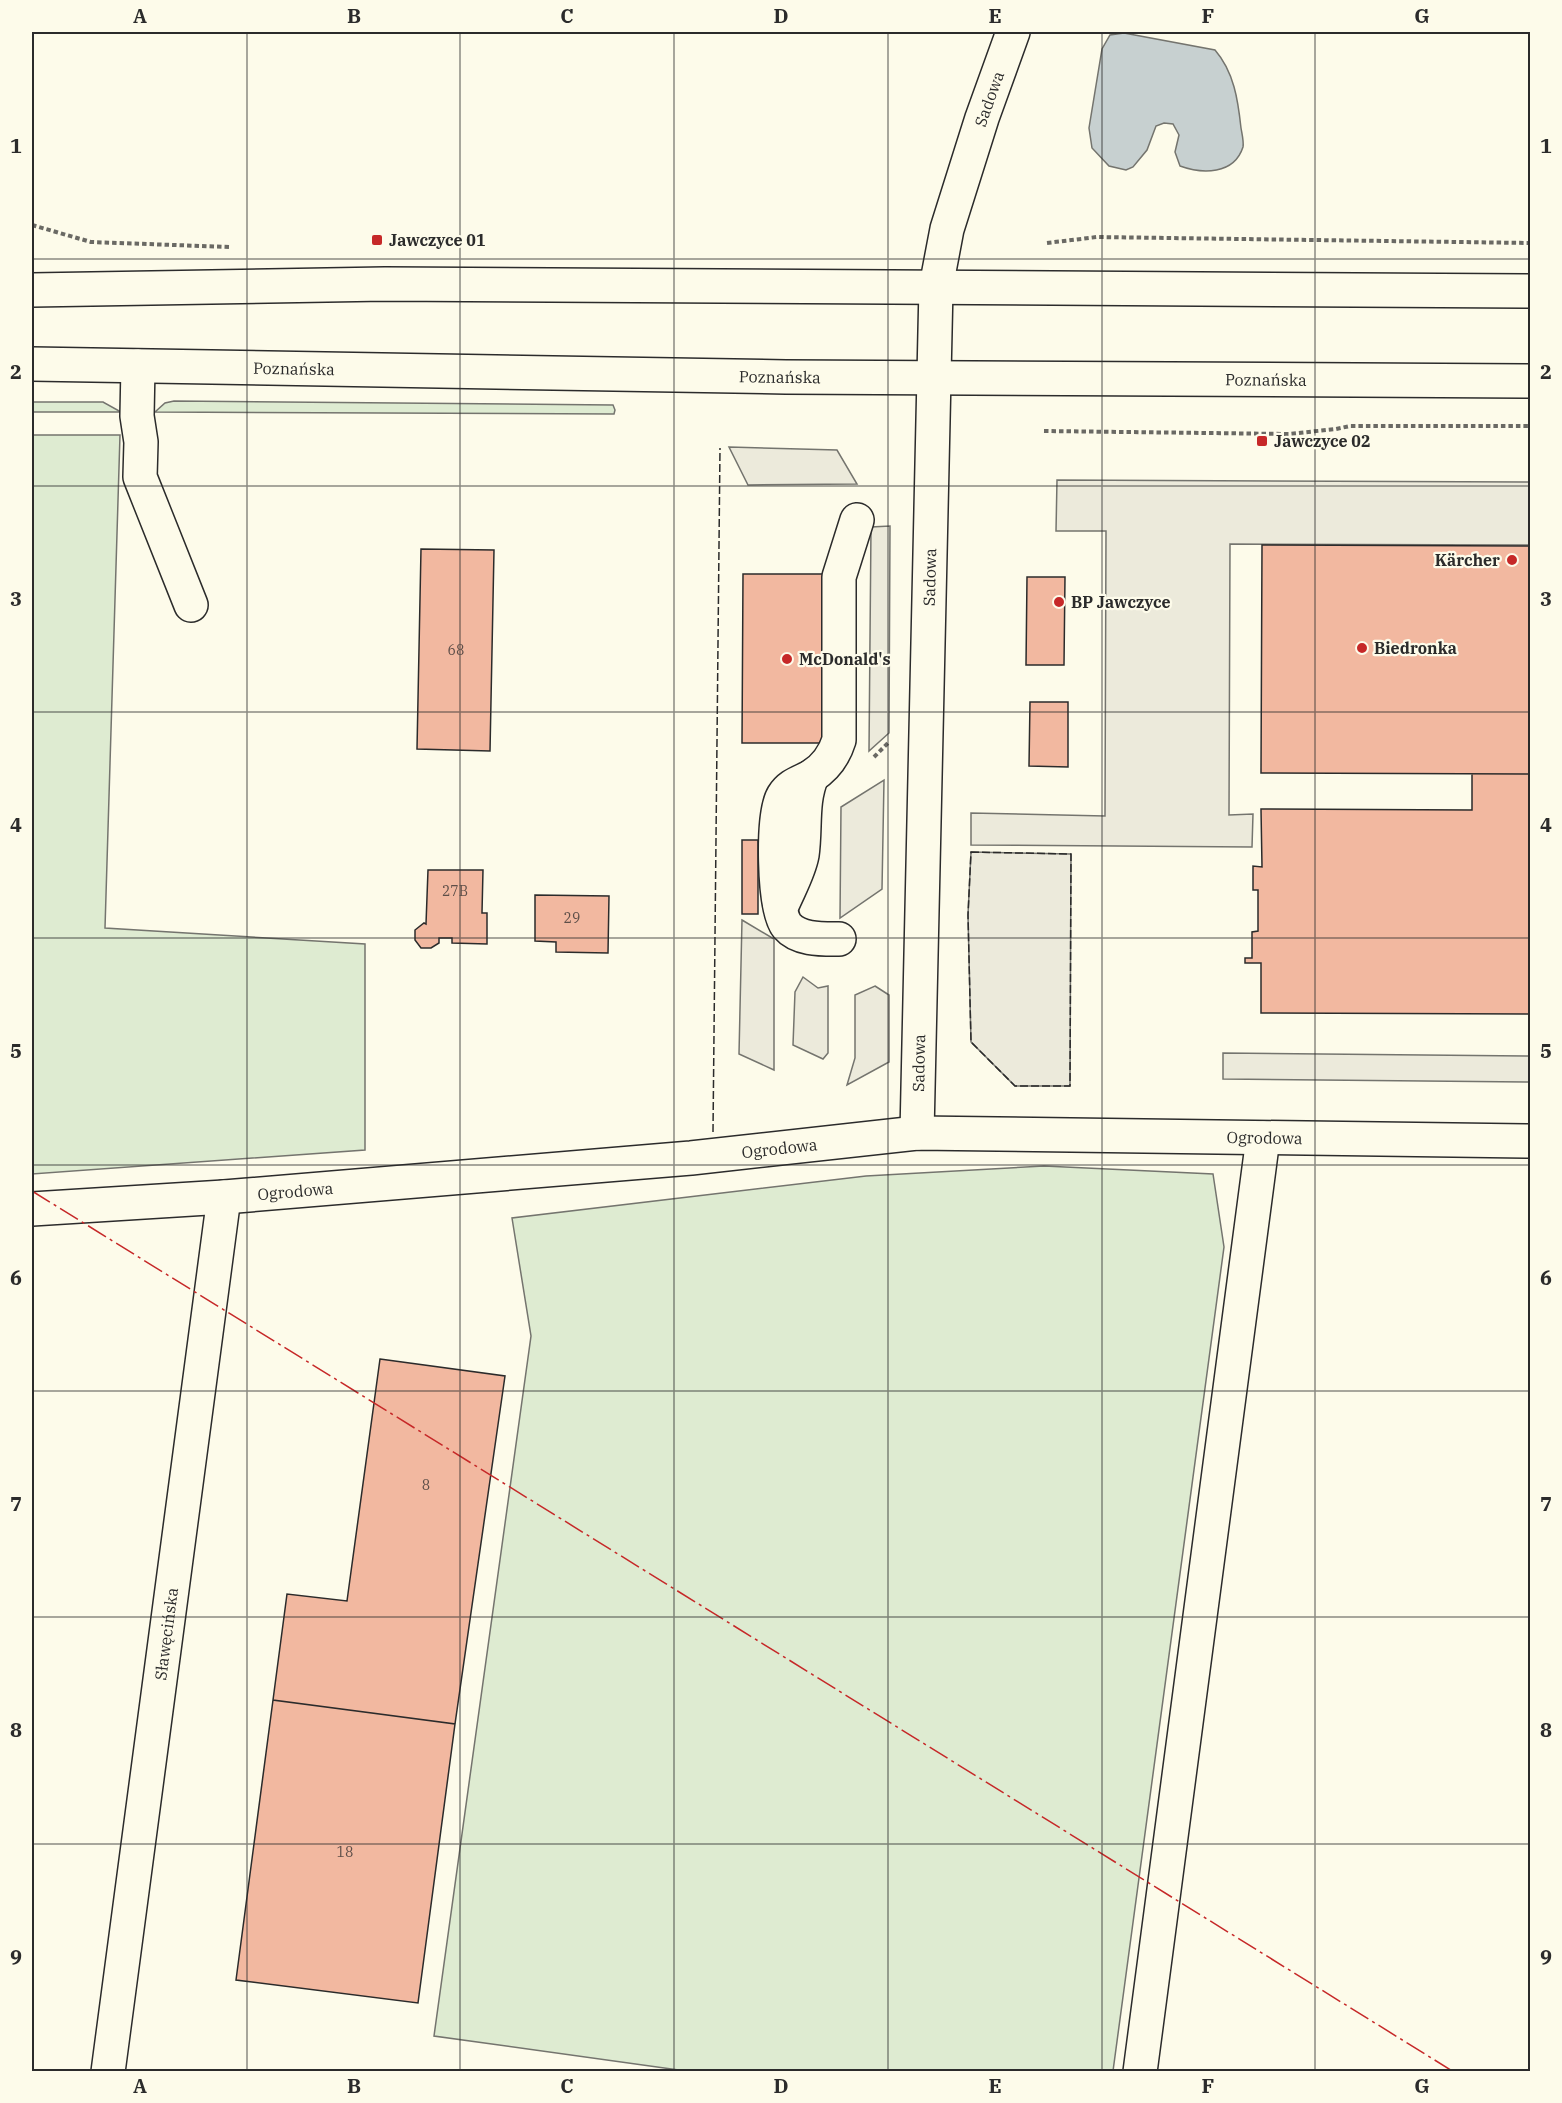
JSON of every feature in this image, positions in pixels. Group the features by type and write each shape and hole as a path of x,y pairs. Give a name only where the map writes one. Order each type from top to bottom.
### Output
{"street":[{"name":"Sadowa","path":"917,1133 936,287 947,229 982,118 1013,32"},
{"path":"32,290 385,284 1530,291"},
{"name":"Poznańska","path":"32,364 763,376 1530,381"},
{"path":"138,366 137,416 141,442 140,477 191,605"},
{"path":"839,939 819,939 802,935 787,926 780,910 777,892 777,810 783,795 796,783 812,776 832,758 839,740 839,577 857,520"},
{"name":"Ogrodowa","path":"32,1209 224,1197 691,1158 917,1133 1530,1141"},
{"path":"1140,2072 1263,1138"},
{"name":"Sławęcińska","path":"108,2072 224,1197"}],"path":[{"path":"1047,243 1097,237 1530,243"},
{"path":"1044,431 1289,434 1350,426 1530,426"}],"green space":[{"path":"174,401 613,405 615,410 614,414 155,412 165,403"},
{"path":"32,402 103,402 121,412 32,412"},
{"path":"32,435 120,435 105,928 365,944 365,1150 32,1174"},
{"path":"1044,1166 1213,1174 1224,1247 1113,2071 693,2072 434,2036 531,1336 512,1218 866,1176"}],"shaded area":[{"path":"1124,33 1215,50 1231,77 1238,107 1243,147 1239,156 1232,163 1207,171 1180,166 1175,152 1179,135 1173,124 1164,123 1156,126 1147,150 1133,167 1126,170 1109,166 1092,148 1089,128 1102,49 1110,35"},
{"path":"729,447 837,450 857,484 748,485"},
{"path":"1057,480 1530,482 1530,545 1230,544 1229,815 1253,814 1252,847 971,845 971,813 1105,816 1106,531 1056,531"},
{"path":"890,526 889,733 869,751 871,527"},
{"path":"884,780 882,889 840,918 841,807"},
{"path":"971,852 1071,854 1070,1086 1015,1086 971,1042 968,915"},
{"path":"742,920 774,939 774,1070 739,1054"},
{"path":"803,977 818,988 828,986 828,1053 823,1059 793,1045 795,992"},
{"path":"875,986 889,995 889,1062 847,1085 855,1058 855,995"},
{"path":"1223,1053 1530,1056 1530,1082 1223,1079"}],"building":[{"path":"1262,545 1530,546 1530,774 1261,773"},
{"path":"421,549 494,550 490,751 417,749"},
{"name":"McDonald's","path":"743,574 832,574 830,743 742,743"},
{"path":"1027,577 1065,577 1064,665 1026,665"},
{"path":"1030,702 1068,702 1068,767 1029,766"},
{"path":"1472,774 1530,774 1530,1014 1261,1013 1261,963 1245,963 1245,958 1252,958 1252,932 1258,931 1258,890 1253,890 1253,866 1262,867 1261,809 1472,810"},
{"path":"742,840 758,840 758,914 742,914"},
{"path":"428,870 483,870 482,913 487,913 487,944 452,943 452,938 439,938 439,943 431,948 421,948 415,940 415,930 424,923 426,924"},
{"path":"535,895 609,896 608,953 556,952 556,942 535,941"},
{"path":"380,1359 505,1376 455,1724 273,1700 287,1594 347,1601"},
{"path":"273,1700 455,1724 418,2003 236,1980"}],"fence":[{"path":"713,1132 720,448"},
{"path":"971,852 1071,854 1070,1086 1015,1086 971,1042 968,915 971,852"}],"power":[{"path":"32,1191 1454,2072"}],"place":[{"name":"Jawczyce 01","path":"377,240"},
{"name":"Jawczyce 02","path":"1262,441"},
{"name":"Kärcher","path":"1512,560"},
{"name":"BP Jawczyce","path":"1059,602"},
{"name":"Biedronka","path":"1362,648"},
{"name":"McDonald's","path":"787,659"}]}
